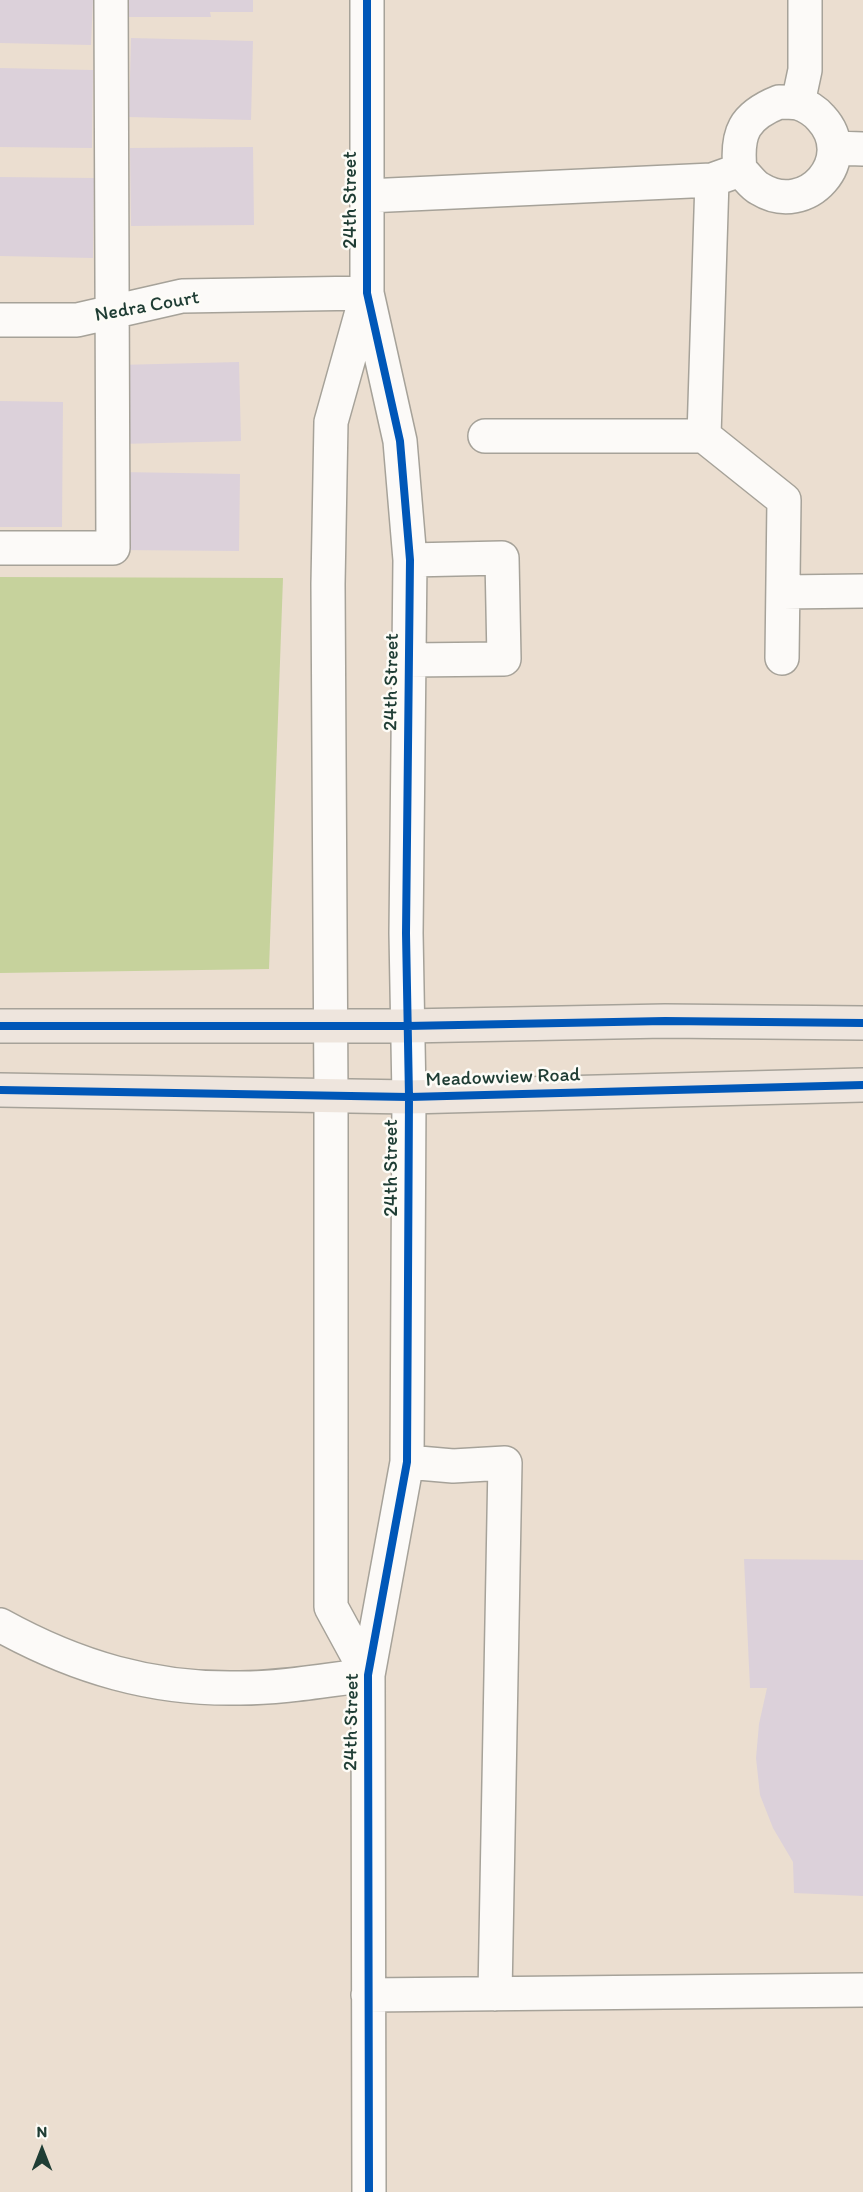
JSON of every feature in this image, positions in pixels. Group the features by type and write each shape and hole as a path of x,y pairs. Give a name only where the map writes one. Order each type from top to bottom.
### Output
{"main road":[{"path":"0,1026 407,1026 665,1021 863,1023"},
{"name":"Meadowview Road","path":"0,1090 409,1097 863,1085"}],"street":[{"path":"0,548 113,548 111,0"},
{"name":"24th Street","path":"367,0 367,293 400,441 410,560 406,933 409,1097 407,1462 368,1675 369,2192"},
{"path":"798,103 805,69 805,0"},
{"path":"367,196 726,175 775,196 794,197 812,190 825,178 833,161 848,148 815,111 798,103 779,102 761,109 748,122 726,175 704,436"},
{"name":"Nedra Court","path":"0,320 77,320 182,296 367,293"},
{"name":"24th Street","path":"367,293 331,422 328,584 331,1607 368,1675"},
{"path":"485,436 704,436 784,500 782,658"},
{"path":"409,660 504,659 502,558 410,560"},
{"path":"783,592 863,591"},
{"path":"407,1462 453,1466 505,1463 495,1994"},
{"path":"0,1625 37,1646 79,1663 123,1676 184,1686 240,1688 279,1686 368,1675"},
{"path":"368,1995 863,1990"}],"green space":[{"path":"0,577 283,578 269,969 0,973"}],"building":[{"path":"0,0 93,0 91,45 0,43"},
{"path":"129,0 253,0 253,12 210,12 211,17 129,17"},
{"path":"131,38 253,41 251,120 129,117"},
{"path":"0,68 93,70 92,148 0,147"},
{"path":"253,147 254,225 131,226 130,148"},
{"path":"0,177 94,178 93,258 0,256"},
{"path":"239,362 241,441 120,444 118,365"},
{"path":"0,401 63,402 62,527 0,527"},
{"path":"119,472 240,474 239,551 118,550"},
{"path":"744,1559 863,1560 863,1896 794,1893 793,1862 773,1828 760,1795 756,1758 759,1724 767,1688 750,1688"}],"cycle path":[{"path":"367,0 367,293 400,441 410,560 406,933 409,1097 407,1462 368,1675 369,2192"},
{"path":"0,1026 407,1026 665,1021 863,1023"},
{"path":"0,1090 409,1097 863,1085"}]}
